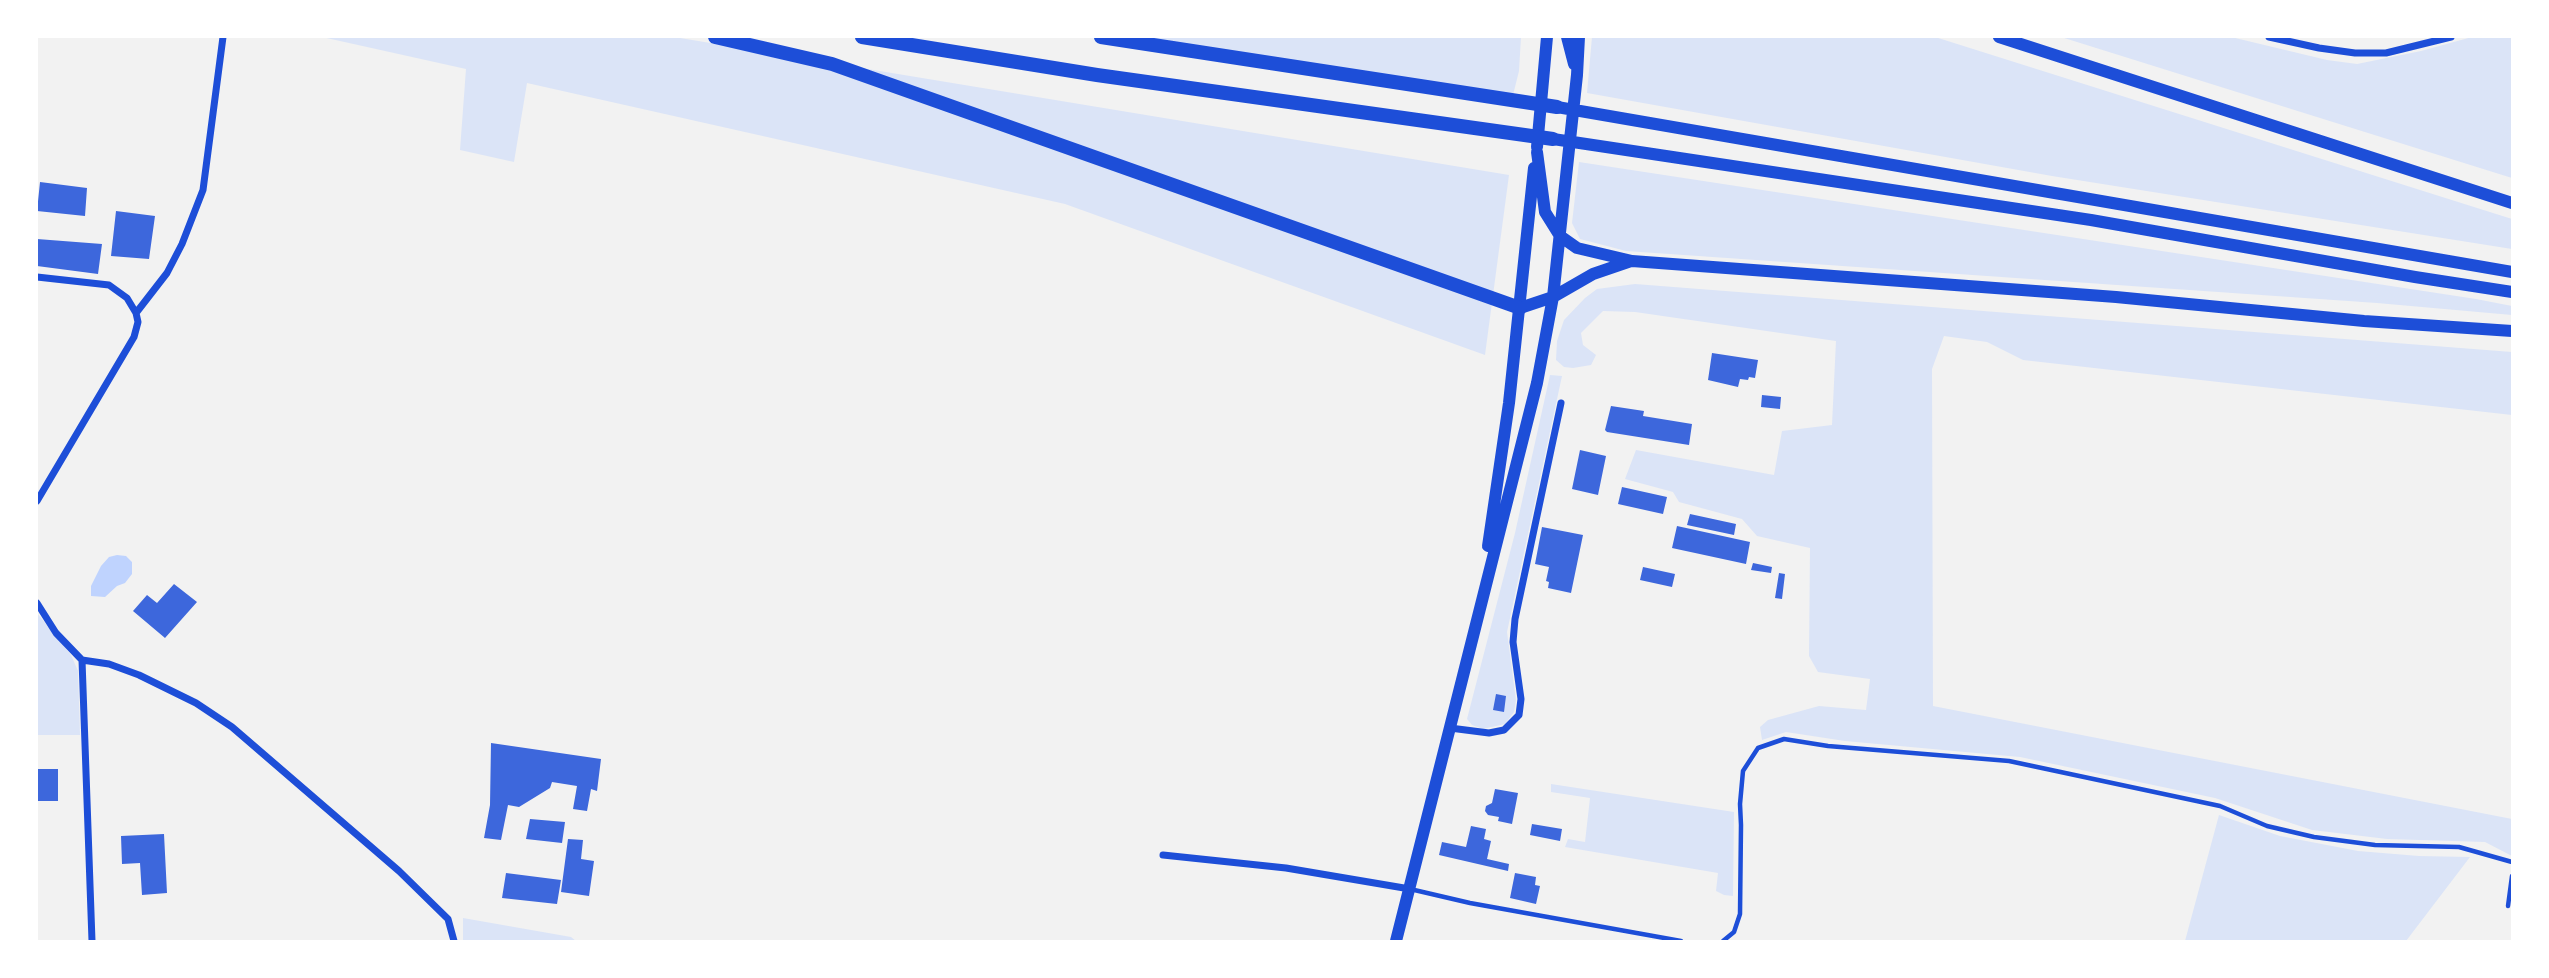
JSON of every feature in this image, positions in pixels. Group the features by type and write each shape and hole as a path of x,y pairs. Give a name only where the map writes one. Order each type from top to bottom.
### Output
{"highway":[{"path":"715,37 832,64 1520,308"},
{"path":"862,37 1097,75 1553,139"},
{"path":"1101,37 1557,107"}],"main road":[{"path":"1477,615 1500,468 1520,308 1547,37"},
{"path":"1567,37 1577,75"},
{"path":"1396,941 1537,383 1553,298 1579,37"},
{"path":"1999,37 2512,203"},
{"path":"1557,107 2512,271"},
{"path":"1553,139 2091,220 2512,292"},
{"path":"1536,152 1545,212 1560,236 1577,248 1632,261 2116,297 2364,321 2512,331"},
{"path":"1520,308 1553,298 1593,274 1632,261"}],"street":[{"path":"136,313 167,273 182,244 203,190 223,37"},
{"path":"2269,37 2355,53 2386,53 2451,37"},
{"path":"37,277 108,285 127,298 138,322 134,337 37,501"},
{"path":"1449,727 1489,733 1504,730 1519,715 1521,699 1513,642 1515,619 1561,403"},
{"path":"37,603 56,633 82,660 109,664 139,675 196,703 232,727 399,871 448,919 454,941"},
{"path":"82,660 92,941"},
{"path":"1163,855 1286,868 1410,889"}],"lane":[{"path":"1723,941 1734,932 1740,914 1740,804 1743,771 1758,748 1784,739 1828,746 2008,761 2220,806 2267,826 2314,836 2375,845 2459,846 2512,862"},
{"path":"2508,906 2512,877"},
{"path":"1410,889 1470,903 1681,941"}],"shaded area":[{"path":"322,37 674,37 1509,175 1485,355 1065,204 527,83 514,162 460,150 466,69"},
{"path":"1101,37 1521,37 1519,71 1512,99"},
{"path":"1592,37 1935,37 2512,219 2512,249 2052,176 1587,93"},
{"path":"2061,37 2231,37 2327,60 2357,64 2472,37 2512,37 2512,178"},
{"path":"1579,162 2476,299 2512,306 2512,315 2377,303 1626,251 1580,239 1572,223"},
{"path":"1635,284 2512,352 2512,415 2023,360 1987,342 1944,336 1932,369 1933,706 2512,819 2512,856 2485,842 2387,839 2312,830 2215,798 2020,757 1845,741 1786,732 1762,740 1760,727 1768,720 1819,706 1866,710 1870,679 1818,672 1809,656 1810,548 1757,536 1742,519 1679,502 1673,492 1625,479 1636,450 1774,475 1782,431 1832,425 1836,341 1635,312 1603,311 1581,333 1583,345 1596,355 1591,365 1564,367 1556,360 1557,341 1564,320 1585,298 1597,289"},
{"path":"1550,375 1562,376 1507,632 1516,700 1514,712 1505,724 1483,729 1472,725 1467,719 1515,533"},
{"path":"37,613 71,655 78,671 80,735 37,735"},
{"path":"1551,784 1734,812 1733,896 1716,891 1718,873 1565,847 1568,839 1585,842 1590,798 1551,792"},
{"path":"2219,815 2280,836 2358,851 2470,857 2406,941 2185,941"},
{"path":"463,918 571,937 576,941 463,941"}],"water":[{"path":"126,556 132,562 132,574 125,583 117,586 105,597 91,596 91,586 101,566 109,557"}],"building":[{"path":"40,182 87,188 85,216 37,211"},
{"path":"116,211 155,216 149,259 111,256"},
{"path":"37,239 102,244 98,274 37,266"},
{"path":"1712,353 1758,360 1755,378 1740,379 1738,387 1708,380"},
{"path":"1762,395 1781,397 1780,409 1761,407"},
{"path":"1611,406 1644,411 1643,416 1692,424 1689,445 1607,432 1605,430"},
{"path":"1580,450 1606,456 1598,495 1572,489"},
{"path":"1622,487 1667,497 1663,514 1618,504"},
{"path":"1690,514 1736,524 1734,535 1687,525"},
{"path":"1677,526 1750,542 1746,564 1672,548"},
{"path":"1542,527 1583,535 1571,593 1548,588 1549,582 1546,581 1549,567 1535,564"},
{"path":"1753,563 1772,567 1771,573 1751,570"},
{"path":"1643,567 1675,574 1672,587 1640,580"},
{"path":"1779,573 1785,574 1782,599 1775,598"},
{"path":"174,584 197,602 165,638 133,611 147,595 157,603"},
{"path":"1496,694 1506,696 1504,712 1493,710"},
{"path":"491,743 601,759 597,791 591,789 587,811 573,809 577,786 552,782 550,788 519,807 508,805 501,840 484,838 490,805"},
{"path":"37,769 58,769 58,801 37,801"},
{"path":"1495,789 1518,793 1512,824 1498,821 1499,817 1488,815 1485,811 1486,806 1492,803"},
{"path":"530,819 565,822 562,843 526,839"},
{"path":"1532,824 1562,829 1560,841 1530,835"},
{"path":"1471,826 1486,829 1484,839 1491,841 1487,859 1509,864 1508,871 1439,855 1442,842 1466,847"},
{"path":"164,834 167,893 142,895 140,863 122,864 121,836"},
{"path":"568,839 583,840 581,859 594,861 589,896 561,892"},
{"path":"506,873 561,880 557,904 502,898"},
{"path":"1515,873 1536,877 1535,885 1540,886 1536,904 1510,898"}]}
